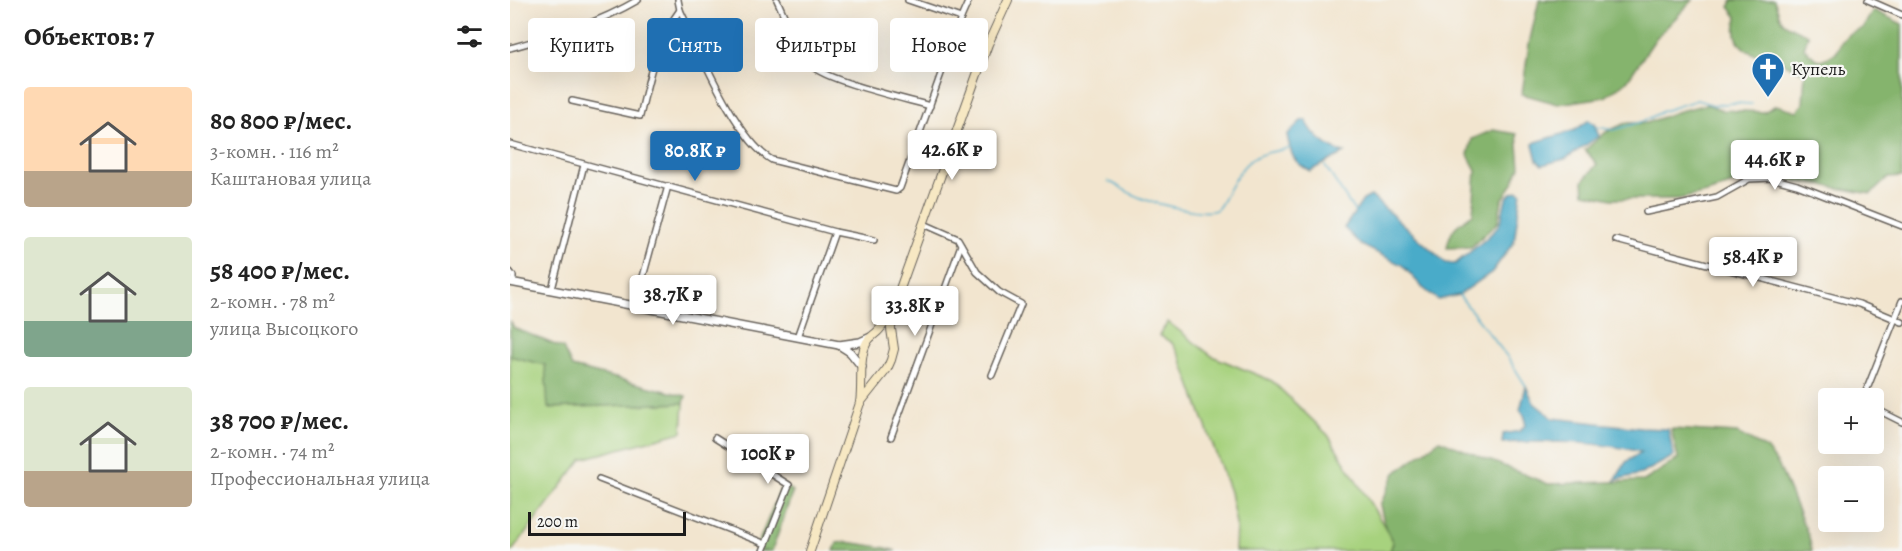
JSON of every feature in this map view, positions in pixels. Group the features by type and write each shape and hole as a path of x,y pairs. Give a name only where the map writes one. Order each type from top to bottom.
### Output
{"main road":[{"path":"810,551 860,403 863,386 862,357 871,337 878,332 892,312 988,44 1008,0"},
{"path":"860,403 875,374 887,369 893,353 892,312"},
{"path":"871,337 882,335 893,342"},
{"path":"862,368 875,374"}],"street":[{"path":"510,48 573,31 611,16 638,0"},
{"path":"678,0 680,10 741,128 763,155 772,160 896,191 900,188 942,72"},
{"path":"777,0 802,51 813,67 829,76 930,106"},
{"path":"908,0 961,18 969,0"},
{"path":"1868,0 1902,15"},
{"path":"572,101 640,116 654,57 661,39 680,10"},
{"path":"510,144 835,232 874,240"},
{"path":"552,290 584,165"},
{"path":"1646,212 1717,197 1749,179 1771,178 1797,185 1902,226"},
{"path":"635,306 668,186"},
{"path":"924,224 958,239 976,272 999,292 1021,304 992,375"},
{"path":"798,337 835,232"},
{"path":"1616,240 1859,304 1902,322"},
{"path":"891,437 961,245"},
{"path":"510,272 513,276 512,282 839,345 871,337"},
{"path":"1867,388 1902,301"},
{"path":"839,345 849,351 862,368"},
{"path":"1884,413 1902,422"},
{"path":"715,438 789,485 763,551"},
{"path":"599,479 766,544"}],"green space":[{"path":"1539,0 1693,0 1656,38 1627,81 1605,97 1558,104 1522,94 1529,44"},
{"path":"1733,0 1774,0 1783,22 1808,35 1804,48 1819,60 1837,52 1841,42 1850,33 1863,28 1873,10 1902,24 1902,177 1888,178 1871,194 1752,173 1730,185 1678,199 1612,199 1584,193 1583,181 1597,164 1585,150 1606,132 1626,123 1647,123 1707,104 1722,110 1764,112 1776,105 1797,111 1803,104 1805,73 1749,52 1740,44 1735,29 1737,17 1729,7"},
{"path":"1493,130 1517,134 1520,167 1502,200 1498,222 1471,247 1447,248 1455,228 1473,214 1476,170 1468,155 1472,139"},
{"path":"510,320 514,328 563,348 572,367 686,396 684,403 548,408 545,365 510,356"},
{"path":"1168,322 1212,356 1272,381 1328,435 1385,527 1393,543 1390,551 1235,551 1236,524 1230,492 1180,356 1172,343 1159,335"},
{"path":"510,356 545,365 549,408 684,403 682,432 582,459 512,551 510,551"},
{"path":"1671,429 1737,433 1767,449 1779,466 1809,537 1812,551 1390,551 1393,543 1385,527 1380,505 1395,473 1440,440 1548,484 1644,481 1678,458"},
{"path":"782,485 793,491 772,551 755,551"},
{"path":"847,542 896,551 834,551 837,543"}],"water":[{"path":"1306,120 1322,141 1344,153 1310,171 1293,157 1287,135 1301,121"},
{"path":"1589,120 1594,124 1599,136 1565,159 1542,165 1537,160 1533,144 1575,130"},
{"path":"1518,191 1521,192 1514,242 1492,272 1459,295 1438,300 1423,288 1402,265 1361,245 1344,228 1363,200 1371,196 1446,263 1455,264 1494,231 1501,221 1508,196"},
{"path":"1526,386 1534,403 1553,418 1668,429 1674,456 1641,474 1615,480 1626,462 1641,452 1572,443 1502,443 1503,434 1520,431 1525,425 1525,417 1520,410"}],"waterway":[{"path":"1596,127 1614,130 1697,100 1714,105 1752,104"},
{"path":"1108,181 1137,196 1157,203 1192,210 1212,211 1220,205 1235,178 1247,163 1260,155 1290,148"},
{"path":"1325,166 1355,212"},
{"path":"1459,295 1509,359 1526,386"}],"place":[{"name":"Купель","path":"1768,98"}]}
